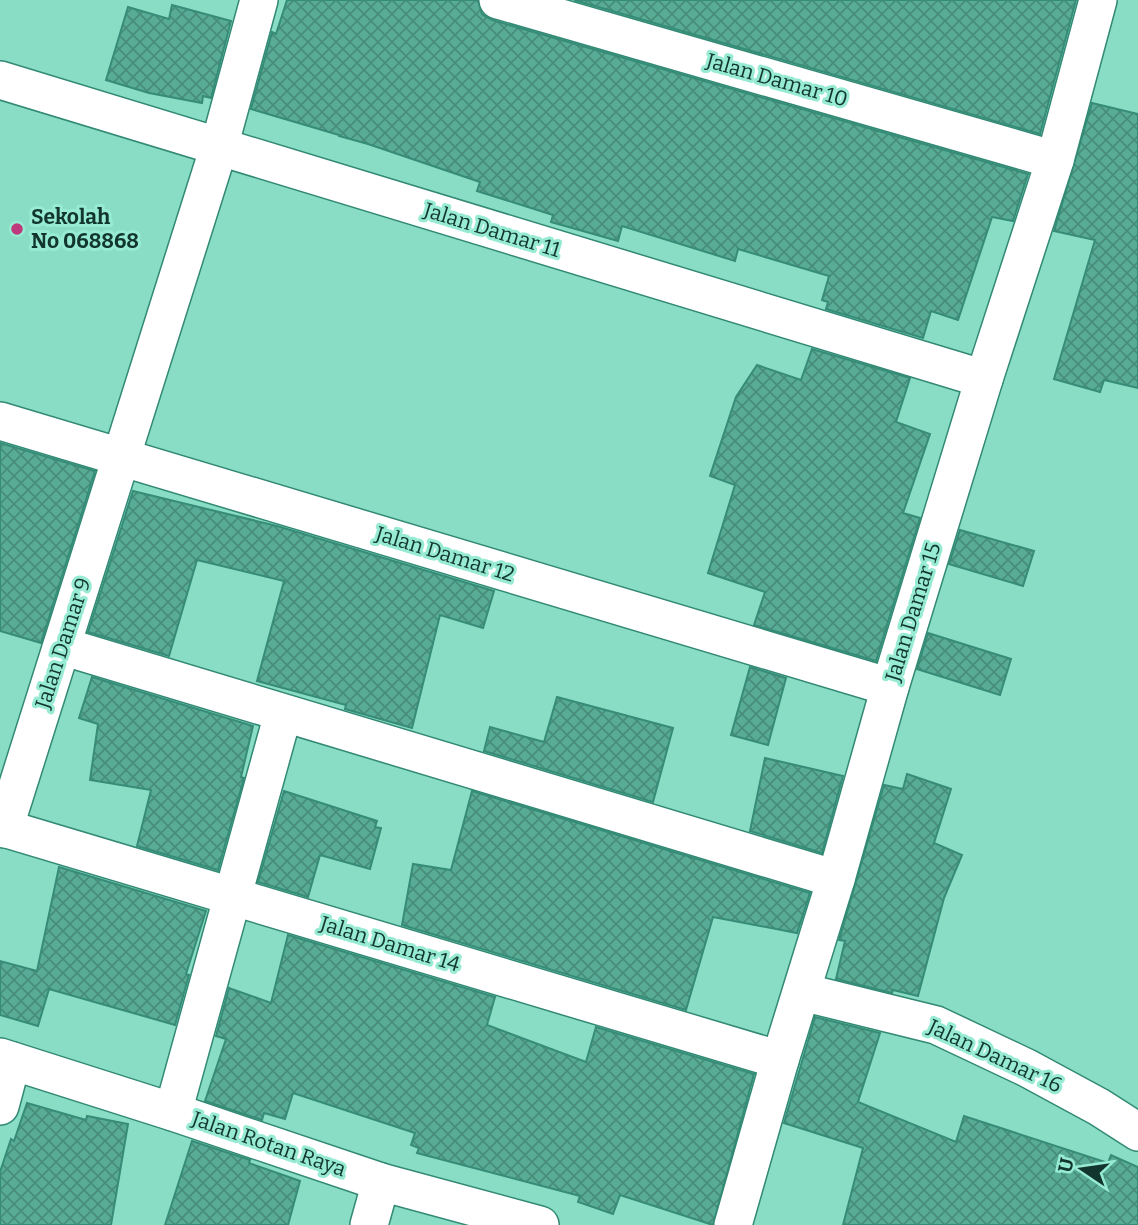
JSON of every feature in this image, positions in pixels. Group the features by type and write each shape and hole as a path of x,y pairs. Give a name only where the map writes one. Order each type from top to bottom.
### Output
{"street":[{"path":"219,147 259,0"},
{"name":"Jalan Damar 10","path":"498,0 1055,160"},
{"name":"Jalan Damar 15","path":"733,1225 890,687 984,379 1055,160 1098,0"},
{"name":"Jalan Damar 11","path":"0,80 984,379"},
{"name":"Jalan Damar 9","path":"2,828 219,147"},
{"name":"Jalan Damar 12","path":"0,421 890,687"},
{"path":"62,646 836,879"},
{"path":"173,1112 283,714"},
{"name":"Jalan Damar 14","path":"2,828 780,1060"},
{"name":"Jalan Damar 16","path":"802,992 936,1025 1027,1068 1099,1107 1138,1132"},
{"path":"0,1106 6,1059"},
{"name":"Jalan Rotan Raya","path":"6,1059 381,1182 540,1225"},
{"path":"369,1225 381,1182"}],"building":[{"path":"287,0 478,0 482,14 492,20 1028,174 1013,221 992,217 958,320 931,311 923,338 826,309 828,302 822,300 829,276 738,249 735,261 622,226 618,241 551,222 553,215 477,191 480,182 368,144 251,109 272,32 276,34"},
{"path":"574,0 1076,0 1040,134"},
{"path":"172,5 231,21 211,98 203,96 202,103 149,93 106,80 128,7 169,19"},
{"path":"1092,103 1138,114 1138,388 1104,380 1100,392 1054,379 1095,240 1054,231"},
{"path":"812,349 910,378 896,422 930,434 903,513 920,518 876,661 754,625 765,592 708,573 735,485 710,476 736,397 757,365 801,380"},
{"path":"0,443 95,471 41,643 0,631"},
{"path":"133,491 277,526 494,591 483,628 440,615 412,728 345,709 346,705 257,681 284,581 197,560 169,656 88,632"},
{"path":"960,530 1034,551 1023,586 949,564"},
{"path":"928,633 1011,659 1000,695 917,669"},
{"path":"750,667 786,678 768,745 731,735"},
{"path":"92,677 253,726 241,777 244,778 218,870 137,846 151,790 90,780 98,724 79,718"},
{"path":"557,697 673,728 653,802 484,751 490,727 544,742"},
{"path":"765,758 843,776 822,853 750,831"},
{"path":"907,774 951,789 934,843 962,855 944,898 918,996 893,990 892,993 836,979 845,941 839,940 884,785 903,789"},
{"path":"284,791 377,821 375,827 381,828 370,869 320,855 308,897 258,882"},
{"path":"472,791 810,893 797,933 713,917 686,1010 402,925 413,864 451,870"},
{"path":"59,867 206,911 186,974 189,975 175,1025 49,989 38,1026 0,1015 0,961 37,971"},
{"path":"288,935 495,997 487,1025 586,1062 596,1027 754,1074 713,1225 620,1195 613,1214 578,1202 580,1196 417,1153 419,1148 411,1145 415,1133 293,1093 285,1119 264,1113 262,1120 205,1101 226,1039 216,1036 229,988 271,1003"},
{"path":"815,1017 880,1033 858,1102 956,1142 964,1116 1108,1163 1111,1155 1138,1167 1138,1225 843,1225 863,1148 784,1123"},
{"path":"27,1103 86,1120 87,1116 128,1124 111,1225 0,1225 0,1172"},
{"path":"192,1141 250,1160 249,1163 300,1181 288,1225 165,1225"}],"place":[{"name":"Sekolah No 068868","path":"17,229"}]}
